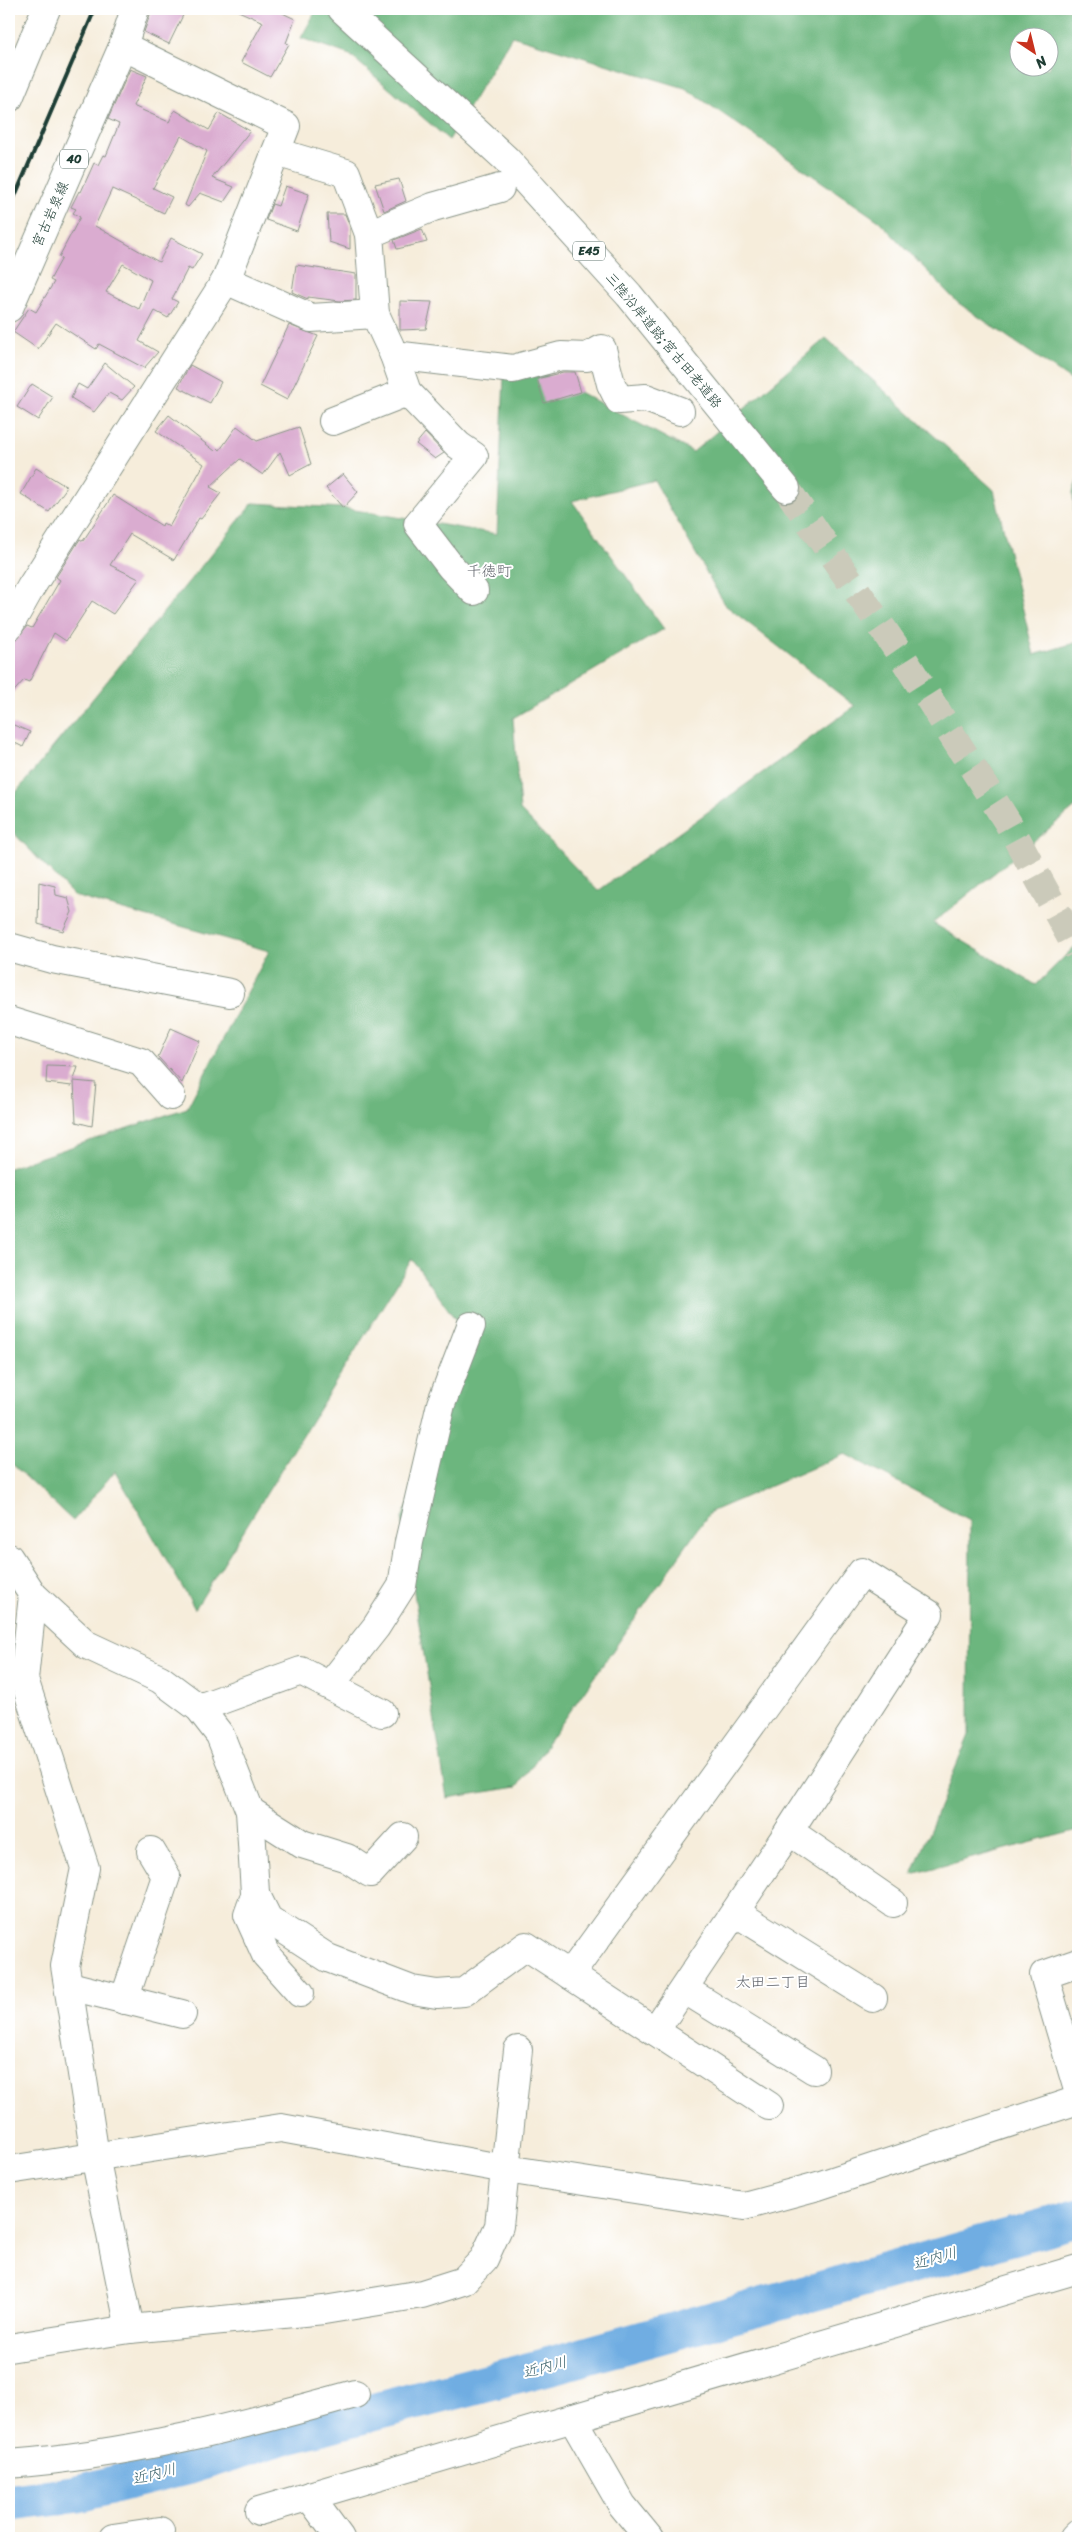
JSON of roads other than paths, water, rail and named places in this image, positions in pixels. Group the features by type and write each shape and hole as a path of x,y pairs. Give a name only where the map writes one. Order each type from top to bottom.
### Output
{"main road":[{"path":"9,98 46,9"},
{"name":"宮古岩泉線","path":"9,308 123,46 136,9"},
{"name":"三陸沿岸道路;宮古田老道路","path":"342,9 519,174 629,295 786,488"},
{"path":"9,626 31,587 226,280 286,126 123,46"},
{"path":"276,152 346,173 369,234 375,314 394,355 407,392 458,445 474,456 418,524 451,567 474,591"},
{"path":"369,234 432,207 500,188"},
{"path":"226,280 311,318 375,314"},
{"path":"394,355 513,369 561,356 587,357 602,349 611,384 619,400 646,398 680,411"},
{"path":"333,421 407,392"},
{"path":"9,947 52,959 230,993"},
{"path":"9,1021 141,1062 171,1096"},
{"path":"330,1685 376,1627 402,1586 409,1542 441,1404 471,1326"},
{"path":"9,1558 33,1595 87,1645 160,1679 199,1708 220,1735 250,1811 255,1893 248,1915 266,1955 300,1993"},
{"path":"570,1975 862,1572 929,1614 789,1831 655,2031"},
{"path":"33,1595 24,1679 85,1868 65,1966 70,1986 95,2156 130,2329"},
{"path":"199,1708 301,1670 382,1713"},
{"path":"250,1811 302,1844 347,1858 370,1873 403,1837"},
{"path":"789,1831 893,1903"},
{"path":"124,2000 166,1876 151,1851"},
{"path":"255,1893 268,1919 328,1958 412,1990 437,1994 464,1992 526,1946 769,2106"},
{"path":"735,1912 873,1998"},
{"path":"1078,1963 1044,1975 1078,2090"},
{"path":"70,1986 182,2014"},
{"path":"684,1989 814,2070"},
{"path":"9,2348 130,2329 324,2310 422,2294 463,2281 484,2259 499,2226 518,2050"},
{"path":"9,2170 281,2128 506,2169 744,2206 818,2186 1078,2100"},
{"path":"259,2511 1078,2269"},
{"path":"9,2464 53,2461 139,2447 274,2417 354,2394"},
{"path":"572,2418 622,2505 649,2538"},
{"path":"309,2496 340,2538"},
{"path":"113,2538 160,2531"},
{"path":"1074,2538 1078,2534"}],"waterway":[{"name":"近内川","path":"9,2503 76,2494 187,2466 286,2435 553,2365 1078,2218"}],"tunnel":[{"path":"786,488 903,658 1008,823 1078,951"}],"railway":[{"path":"9,210 95,9"}],"district":[{"name":"千徳町","path":"489,571"},
{"name":"太田二丁目","path":"773,1982"}]}
